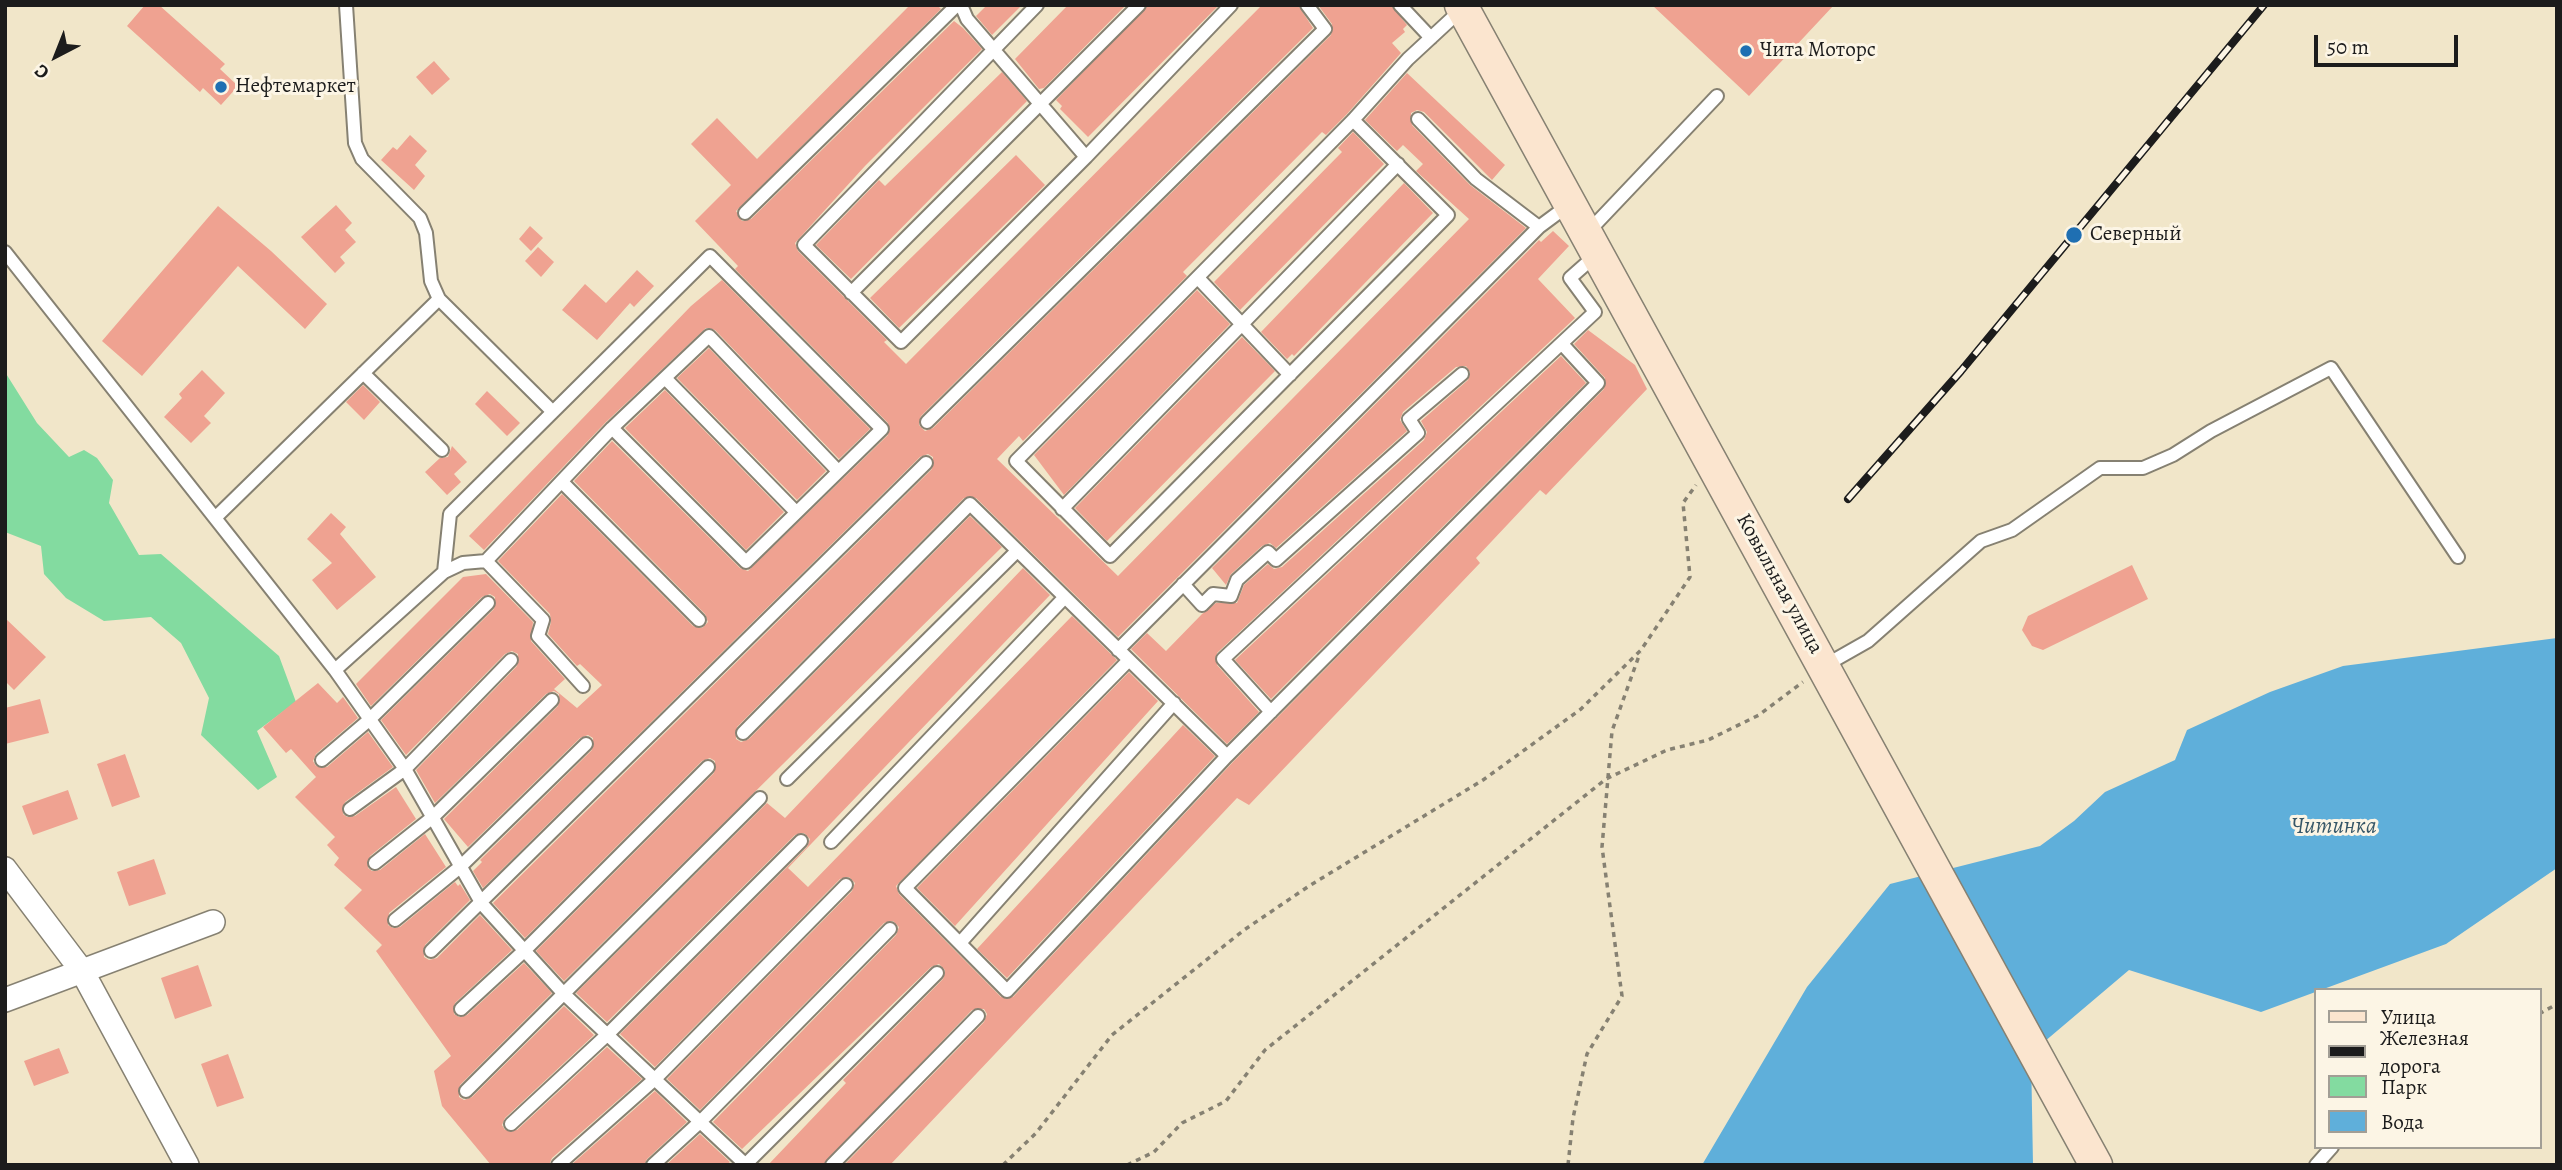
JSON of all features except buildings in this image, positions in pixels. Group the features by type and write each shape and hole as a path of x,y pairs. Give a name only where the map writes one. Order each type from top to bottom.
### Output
{"main road":[{"name":"Ковыльная улица","path":"1462,7 2096,1165"}],"street":[{"path":"5,869 82,971 187,1165"},
{"path":"5,1000 213,922"}],"lane":[{"path":"346,5 355,143 362,159 420,218 426,233 431,281 439,299 552,411"},
{"path":"746,213 959,5 967,19 1086,157"},
{"path":"1037,5 804,245 901,342 1086,157 1231,5"},
{"path":"851,293 1139,5"},
{"path":"927,422 1325,29 1307,5"},
{"path":"1400,5 1431,38"},
{"path":"1353,120 1448,215 1110,556 1016,461 1462,7"},
{"path":"1271,712 1223,659 1563,345 1595,312 1570,278 1592,244 1717,96"},
{"path":"1418,119 1476,178 1539,227"},
{"path":"1062,509 1398,164"},
{"path":"1118,650 1539,227 1557,211 1570,204"},
{"path":"5,252 335,670 405,769 482,904 564,993 746,1164 937,973"},
{"path":"444,572 450,514 710,256 882,429 746,562 612,428"},
{"path":"1198,278 1245,324 1290,375"},
{"path":"215,518 439,299"},
{"path":"335,670 444,572 463,564 486,561 612,428 709,336 838,471"},
{"path":"1129,660 905,888 1007,991 1227,756 1598,383 1563,345"},
{"path":"1824,666 1868,641 1981,541 2012,530 2099,468 2143,468 2173,455 2211,431 2331,368 2458,557"},
{"path":"363,373 442,450"},
{"path":"1183,584 1202,605 1213,594 1231,596 1237,580 1268,552 1276,560 1418,433 1409,419 1462,374"},
{"path":"665,378 796,512"},
{"path":"431,951 482,904 926,463"},
{"path":"562,482 699,620"},
{"path":"743,733 970,504 1227,756"},
{"path":"787,779 1016,552"},
{"path":"486,561 543,620 538,636 583,686"},
{"path":"831,842 1063,598"},
{"path":"322,760 369,720 488,603"},
{"path":"350,809 405,769 512,660"},
{"path":"375,863 433,817 552,700"},
{"path":"960,943 1174,703"},
{"path":"395,920 460,867 586,744"},
{"path":"461,1009 525,950 708,767"},
{"path":"466,1091 760,798"},
{"path":"511,1124 609,1033 801,841"},
{"path":"558,1165 656,1077 846,885"},
{"path":"653,1165 702,1120 890,929"},
{"path":"832,1165 978,1016"},
{"path":"2316,1165 2330,1149"}],"path":[{"path":"1003,1165 1036,1132 1112,1035 1255,923 1309,886 1483,780 1581,709 1641,650 1690,577 1683,503 1712,463"},
{"path":"1568,1165 1573,1118 1587,1054 1622,996 1602,847 1612,731 1641,650"},
{"path":"1127,1165 1154,1152 1182,1123 1226,1101 1265,1050 1606,779 1667,750 1708,740 1759,715 1824,666"},
{"path":"2541,1013 2557,1004"}],"green space":[{"path":"5,372 37,423 69,457 84,450 97,458 113,480 109,503 139,555 161,554 279,656 296,702 257,731 277,777 258,790 201,735 209,698 181,643 151,617 104,621 66,598 44,574 41,546 5,532"}],"water":[{"name":"Читинка","path":"2557,638 2557,868 2446,944 2326,988 2314,988 2314,993 2261,1012 2129,970 2031,1053 2033,1165 1702,1165 1807,987 1890,884 2040,846 2074,821 2105,792 2175,760 2187,730 2270,692 2343,666"}],"railway":[{"path":"1848,499 1961,371 2264,5"}],"place":[{"name":"Чита Моторс","path":"1746,51"},
{"name":"Нефтемаркет","path":"221,87"},
{"name":"Северный","path":"2074,235"}]}
